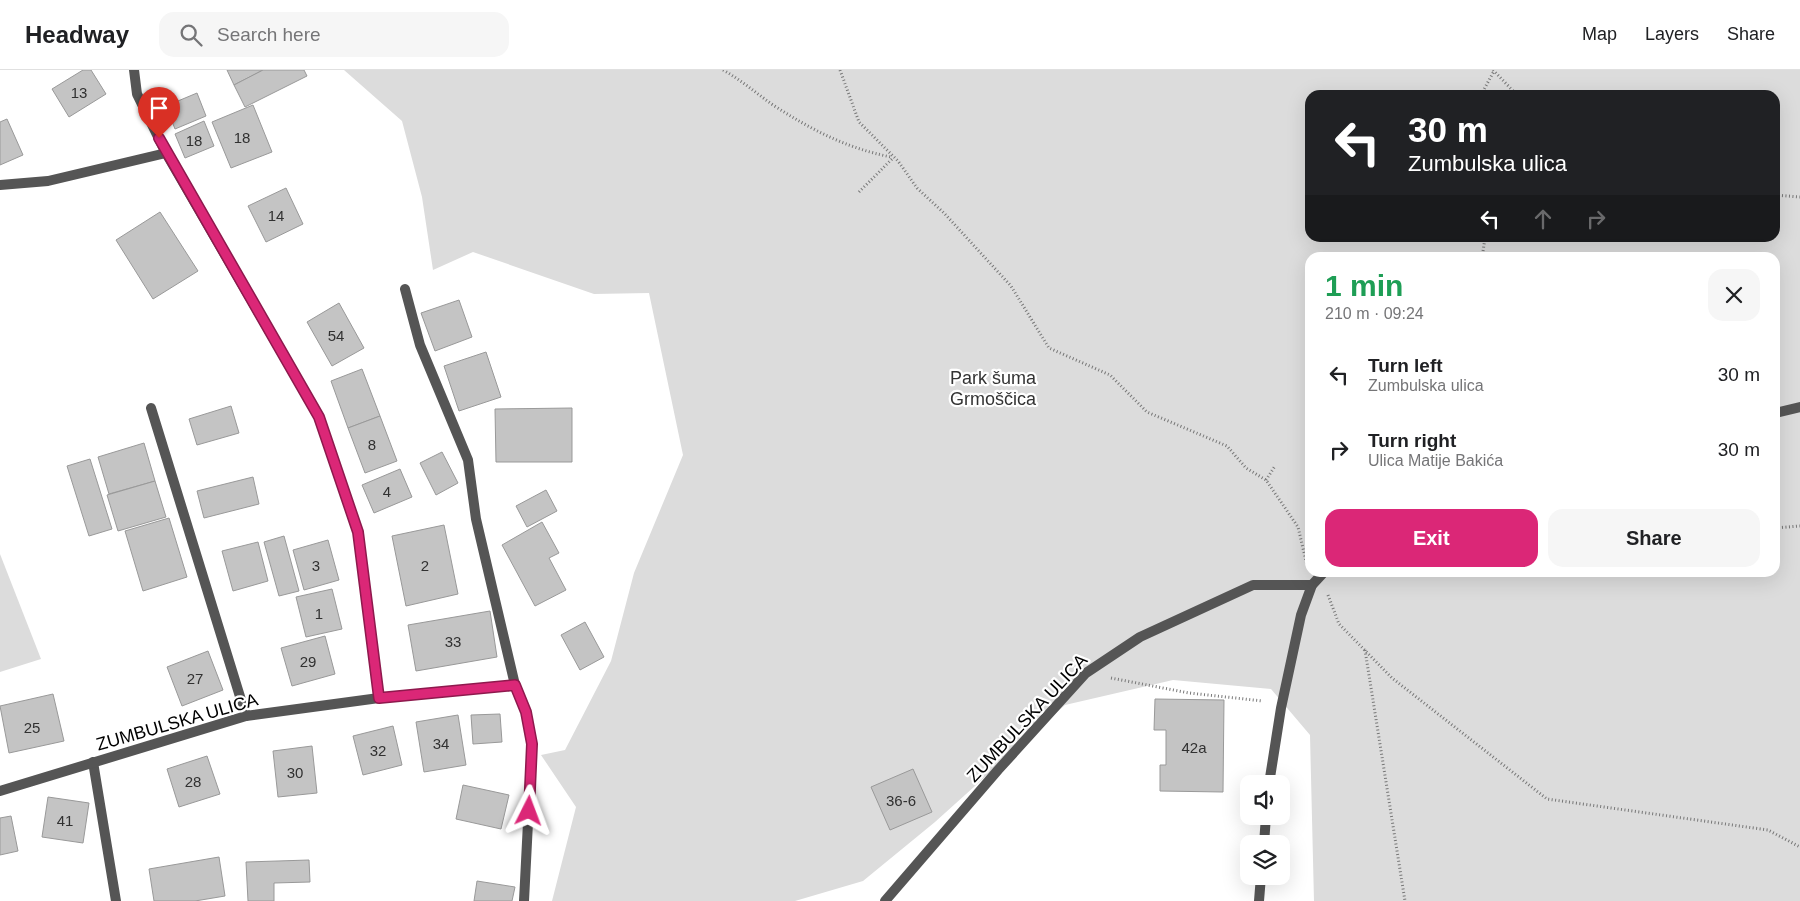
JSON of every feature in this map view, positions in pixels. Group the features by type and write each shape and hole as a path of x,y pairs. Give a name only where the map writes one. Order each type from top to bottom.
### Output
{"street":[{"path":"134,70 137,94 166,152 319,417 358,532 379,698"},
{"path":"0,185 48,181 166,152"},
{"path":"405,289 420,345 468,460 476,519 515,685 526,712 532,744 524,901"},
{"path":"1780,412 1800,407"},
{"path":"151,408 246,716"},
{"path":"1270,775 1281,708 1301,615 1312,585 1319,577"},
{"name":"ZUMBULSKA ULICA","path":"885,901 998,770 1086,674 1140,637 1253,585 1312,585"},
{"name":"ZUMBULSKA ULICA","path":"0,791 246,716 379,698 515,685"},
{"path":"94,762 116,901"},
{"path":"1260,901 1261,885"}],"path":[{"path":"723,70 738,78 773,104 837,142 861,151 893,158"},
{"path":"840,70 860,122 898,161 917,188 944,213 1011,286 1050,348 1110,375 1147,412 1227,446 1246,468 1266,480 1298,527 1305,556"},
{"path":"1484,90 1494,71 1512,90"},
{"path":"859,192 893,158"},
{"path":"1780,195 1800,197"},
{"path":"1266,480 1275,466"},
{"path":"1780,528 1800,526"},
{"path":"1310,577 1312,585 1327,591 1339,624 1392,678 1547,799 1768,830 1800,847"},
{"path":"1365,649 1405,901"},
{"path":"1086,674 1189,693 1266,702 1281,708"}],"green space":[{"name":"Park šuma Grmoščica","path":"344,70 1800,70 1800,901 1314,901 1310,735 1271,689 1173,680 1065,705 935,822 863,881 795,901 552,901 576,807 541,755 565,750 611,661 634,573 683,455 649,293 594,294 473,252 433,270 422,197 402,121"},
{"path":"0,554 41,659 0,672"}],"building":[{"path":"83,70 91,70 106,94 69,117 52,89"},
{"path":"227,70 263,70 234,85"},
{"path":"263,70 304,70 307,76 245,107 234,85"},
{"path":"197,93 206,116 175,129 166,106"},
{"path":"253,105 272,152 231,168 212,122"},
{"path":"7,119 23,155 0,165 0,122"},
{"path":"204,121 214,146 185,158 175,134"},
{"path":"286,188 303,224 266,242 248,206"},
{"path":"160,212 198,271 153,299 116,240"},
{"path":"459,300 472,337 435,351 421,313"},
{"path":"339,303 364,348 332,366 307,322"},
{"path":"486,352 501,397 459,411 444,366"},
{"path":"362,369 380,416 348,428 331,381"},
{"path":"231,406 239,433 197,445 189,419"},
{"path":"572,408 572,462 496,462 495,409"},
{"path":"380,416 397,461 365,473 348,428"},
{"path":"144,443 155,481 109,494 98,457"},
{"path":"442,452 458,483 436,495 420,463"},
{"path":"90,459 112,529 89,536 67,466"},
{"path":"400,469 412,497 374,513 362,485"},
{"path":"253,477 259,504 204,518 197,491"},
{"path":"155,481 166,517 118,531 107,495"},
{"path":"546,490 557,511 527,527 516,506"},
{"path":"169,518 187,577 143,591 125,531"},
{"path":"542,522 559,553 549,558 566,590 535,606 502,545"},
{"path":"444,525 458,594 406,606 392,536"},
{"path":"284,536 299,591 279,596 264,542"},
{"path":"328,540 339,580 304,590 293,550"},
{"path":"258,542 268,581 233,591 222,551"},
{"path":"332,589 342,629 306,637 296,597"},
{"path":"490,611 497,657 416,671 408,625"},
{"path":"585,622 604,657 580,670 561,635"},
{"path":"325,636 335,674 292,686 281,648"},
{"path":"208,651 223,690 182,706 167,667"},
{"path":"53,694 64,741 9,753 0,706"},
{"path":"1155,699 1224,700 1223,792 1160,791 1160,765 1166,765 1166,730 1154,730"},
{"path":"500,714 502,742 473,744 471,715"},
{"path":"458,715 466,765 424,772 416,722"},
{"path":"393,726 402,765 363,775 353,736"},
{"path":"312,746 317,793 278,797 273,751"},
{"path":"207,756 220,794 179,807 167,769"},
{"path":"913,769 932,812 890,830 871,787"},
{"path":"463,785 509,795 501,829 456,819"},
{"path":"48,797 89,803 83,843 42,837"},
{"path":"11,816 18,851 0,855 0,818"},
{"path":"219,857 225,896 195,901 154,901 149,869"},
{"path":"309,860 310,882 274,883 274,901 248,901 246,862"},
{"path":"477,881 515,887 512,901 474,901"}],"route":[{"path":"159,138 319,417 358,532 379,698 515,685 526,712 532,744 529,811"}]}
